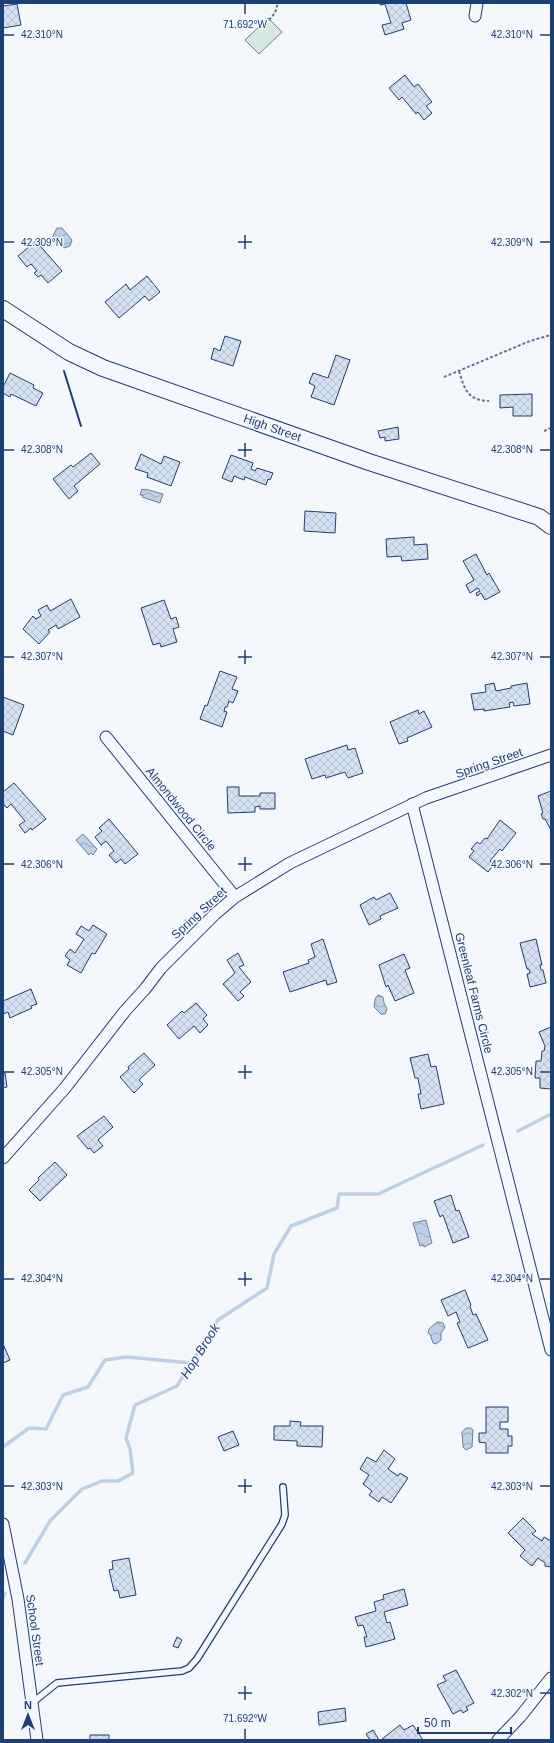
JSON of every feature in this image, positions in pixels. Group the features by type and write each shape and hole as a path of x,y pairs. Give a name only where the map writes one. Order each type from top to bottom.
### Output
{"street":[{"path":"475,16 477,3"},
{"name":"High Street","path":"3,309 69,352 103,368 369,462 539,517 551,526"},
{"name":"Almondwood Circle","path":"106,737 235,896"},
{"name":"Spring Street","path":"3,1158 65,1088 124,1011 161,968 235,896 290,862 412,804 551,755"},
{"name":"Greenleaf Farms Circle","path":"412,804 551,1350"},
{"name":"School Street","path":"3,1524 18,1599 37,1740"},
{"path":"498,1740 520,1717 551,1678"}],"lane":[{"path":"32,1703 57,1684 182,1671 190,1668 282,1524 286,1515 283,1487"}],"path":[{"path":"269,20 275,13 278,3"},
{"path":"444,378 530,341 551,335"},
{"path":"459,371 469,396 478,401 489,401"},
{"path":"544,431 551,428"}],"shaded area":[{"path":"268,18 282,32 259,54 245,40"}],"water":[{"path":"57,228 62,228 72,240 70,246 64,248 57,239 55,240 52,238"},
{"path":"142,489 163,494 160,503 142,497 143,495 140,495"},
{"path":"83,834 97,849 93,855 91,853 89,855 76,840"},
{"path":"378,995 383,997 387,1009 385,1014 381,1014 374,1007 375,999"},
{"path":"426,1220 432,1243 424,1247 423,1245 420,1246 413,1223"},
{"path":"437,1322 443,1323 445,1327 441,1333 441,1340 436,1344 433,1343 430,1334 428,1333 429,1329"},
{"path":"466,1428 471,1428 473,1430 472,1447 466,1450 463,1447 462,1432"}],"building":[{"path":"380,3 406,3 411,20 402,23 404,29 385,35 382,25 391,23 385,4 380,5"},
{"path":"17,4 21,25 3,28 3,6"},
{"path":"405,75 414,87 418,84 432,102 426,106 432,113 424,120 418,112 416,114 402,97 399,100 389,88"},
{"path":"36,241 62,271 48,283 41,275 38,277 34,273 37,271 31,264 27,267 18,256"},
{"path":"147,276 160,292 149,301 145,296 119,318 105,302 126,284 130,290"},
{"path":"225,336 241,341 233,366 211,359 214,348 220,351"},
{"path":"336,355 350,360 334,405 311,397 315,386 309,383 313,373 328,378"},
{"path":"10,373 34,385 33,388 43,393 36,406 11,394 10,397 3,393 3,387"},
{"path":"532,394 532,416 513,416 513,407 500,408 500,395"},
{"path":"398,427 399,439 385,441 385,437 380,438 378,431"},
{"path":"91,453 100,464 74,486 78,491 69,499 53,479 71,465 73,467"},
{"path":"141,454 161,464 164,456 180,462 171,486 147,477 148,473 135,469"},
{"path":"231,455 253,463 251,469 255,471 257,468 273,473 270,480 268,479 266,485 245,477 244,480 234,476 232,482 222,478"},
{"path":"305,511 336,513 335,533 304,531"},
{"path":"414,537 414,545 427,544 428,559 402,561 401,556 387,557 386,539"},
{"path":"476,554 487,575 489,573 500,592 485,600 481,593 477,596 476,593 480,591 478,588 470,593 466,585 474,580 463,561"},
{"path":"71,599 80,617 58,629 56,625 48,630 50,632 39,644 23,629 33,616 36,619 41,616 38,610 47,605 50,611"},
{"path":"164,600 171,619 176,617 179,627 173,629 177,642 161,647 160,643 153,645 141,608"},
{"path":"220,671 237,677 232,689 238,691 233,703 229,701 227,707 225,707 224,711 227,712 222,727 200,719 205,705 207,706"},
{"path":"494,683 496,691 527,683 530,704 514,706 513,702 509,703 510,707 484,711 484,709 474,710 471,694 486,692 485,685"},
{"path":"3,697 24,705 13,735 3,731"},
{"path":"418,710 419,714 424,711 432,727 407,738 408,741 399,744 390,722"},
{"path":"347,745 348,750 355,748 363,773 348,778 345,772 326,778 325,775 312,779 305,759"},
{"path":"14,783 46,819 32,830 31,828 25,833 19,825 25,821 11,804 7,808 3,804 3,792"},
{"path":"227,787 239,787 239,796 260,796 260,793 275,793 275,809 260,809 260,806 255,807 255,812 228,813"},
{"path":"551,791 551,830 541,814 543,813 538,796"},
{"path":"109,819 138,854 125,864 121,859 116,863 109,855 114,851 106,841 101,845 95,837 102,831 99,828"},
{"path":"500,820 516,833 502,851 500,849 490,861 494,864 488,872 469,857 474,851 471,849 477,842 480,844 485,838 487,839"},
{"path":"390,893 398,908 380,916 381,919 369,925 360,905 374,897 376,900"},
{"path":"93,925 107,934 95,954 92,953 81,973 67,965 70,960 65,956 70,949 75,953 84,939 76,934 81,926 89,931"},
{"path":"323,939 337,982 327,985 326,980 290,992 283,972 309,963 308,960 315,957 311,944"},
{"path":"536,939 542,965 540,965 541,970 543,970 546,983 530,987 527,974 530,973 529,969 527,969 520,943"},
{"path":"238,953 244,965 239,967 251,982 240,992 244,996 238,1001 223,984 235,973 227,960"},
{"path":"404,954 410,968 405,970 414,993 395,1001 388,985 386,987 379,965"},
{"path":"31,989 37,1004 31,1006 32,1008 10,1018 8,1012 3,1014 3,1001"},
{"path":"196,1003 207,1015 203,1019 208,1025 200,1033 194,1026 179,1039 167,1025 182,1011 184,1013"},
{"path":"551,1027 551,1089 540,1088 540,1078 535,1078 536,1061 541,1061 542,1051 544,1051 545,1046 539,1032"},
{"path":"144,1053 155,1065 139,1080 143,1084 134,1093 120,1077 129,1069 128,1067"},
{"path":"428,1054 431,1067 436,1066 444,1104 421,1109 418,1094 421,1094 418,1078 415,1078 410,1058"},
{"path":"3,1073 5,1073 7,1087 3,1088"},
{"path":"104,1116 113,1127 98,1140 103,1146 94,1153 90,1148 88,1149 77,1136"},
{"path":"55,1162 67,1175 40,1201 29,1190 39,1180 38,1178"},
{"path":"451,1195 456,1211 459,1210 469,1237 453,1243 443,1215 440,1217 434,1201"},
{"path":"465,1290 473,1315 476,1314 488,1340 468,1348 457,1323 460,1322 456,1312 448,1316 441,1300"},
{"path":"3,1344 10,1360 3,1363"},
{"path":"486,1407 508,1407 508,1422 500,1422 500,1429 508,1429 508,1436 512,1436 512,1446 508,1446 508,1453 486,1453 486,1443 479,1442 479,1433 486,1433"},
{"path":"290,1421 301,1422 300,1426 323,1426 322,1447 297,1446 297,1441 274,1440 274,1426 290,1426"},
{"path":"233,1431 239,1445 224,1451 218,1437"},
{"path":"384,1450 395,1459 388,1469 398,1476 400,1473 408,1478 391,1503 382,1497 379,1502 369,1495 372,1491 363,1484 369,1475 360,1469 367,1457 376,1462"},
{"path":"523,1518 536,1531 532,1534 542,1541 544,1537 551,1541 551,1567 545,1566 545,1563 538,1558 532,1566 520,1556 525,1550 508,1533"},
{"path":"129,1558 136,1595 120,1598 118,1590 114,1591 109,1570 113,1569 112,1561"},
{"path":"404,1589 408,1605 384,1612 387,1623 390,1622 395,1639 366,1647 364,1637 367,1637 363,1625 358,1626 355,1617 376,1611 374,1602 384,1599 383,1595"},
{"path":"177,1637 182,1640 178,1648 173,1646"},
{"path":"456,1670 474,1703 466,1707 468,1710 463,1713 461,1710 453,1714 437,1685 446,1681 443,1676"},
{"path":"345,1708 346,1721 319,1725 318,1712"},
{"path":"400,1725 404,1730 413,1725 423,1740 382,1739"},
{"path":"373,1730 379,1740 370,1740 366,1734"},
{"path":"90,1735 109,1735 109,1740 90,1740"}],"waterway":[{"name":"Hop Brook","path":"518,1131 551,1114"},
{"name":"Hop Brook","path":"25,1563 50,1521 82,1489 102,1481 118,1481 133,1473 130,1449 126,1438 135,1405 177,1386 218,1320 267,1288 274,1254 291,1226 337,1208 339,1194 378,1194 483,1145"},
{"path":"3,1447 29,1428 46,1429 63,1395 88,1387 105,1360 126,1357 192,1363"},
{"name":"Hop Brook","path":"3,1598 5,1593"}],"wall":[{"path":"64,371 81,426"}]}
